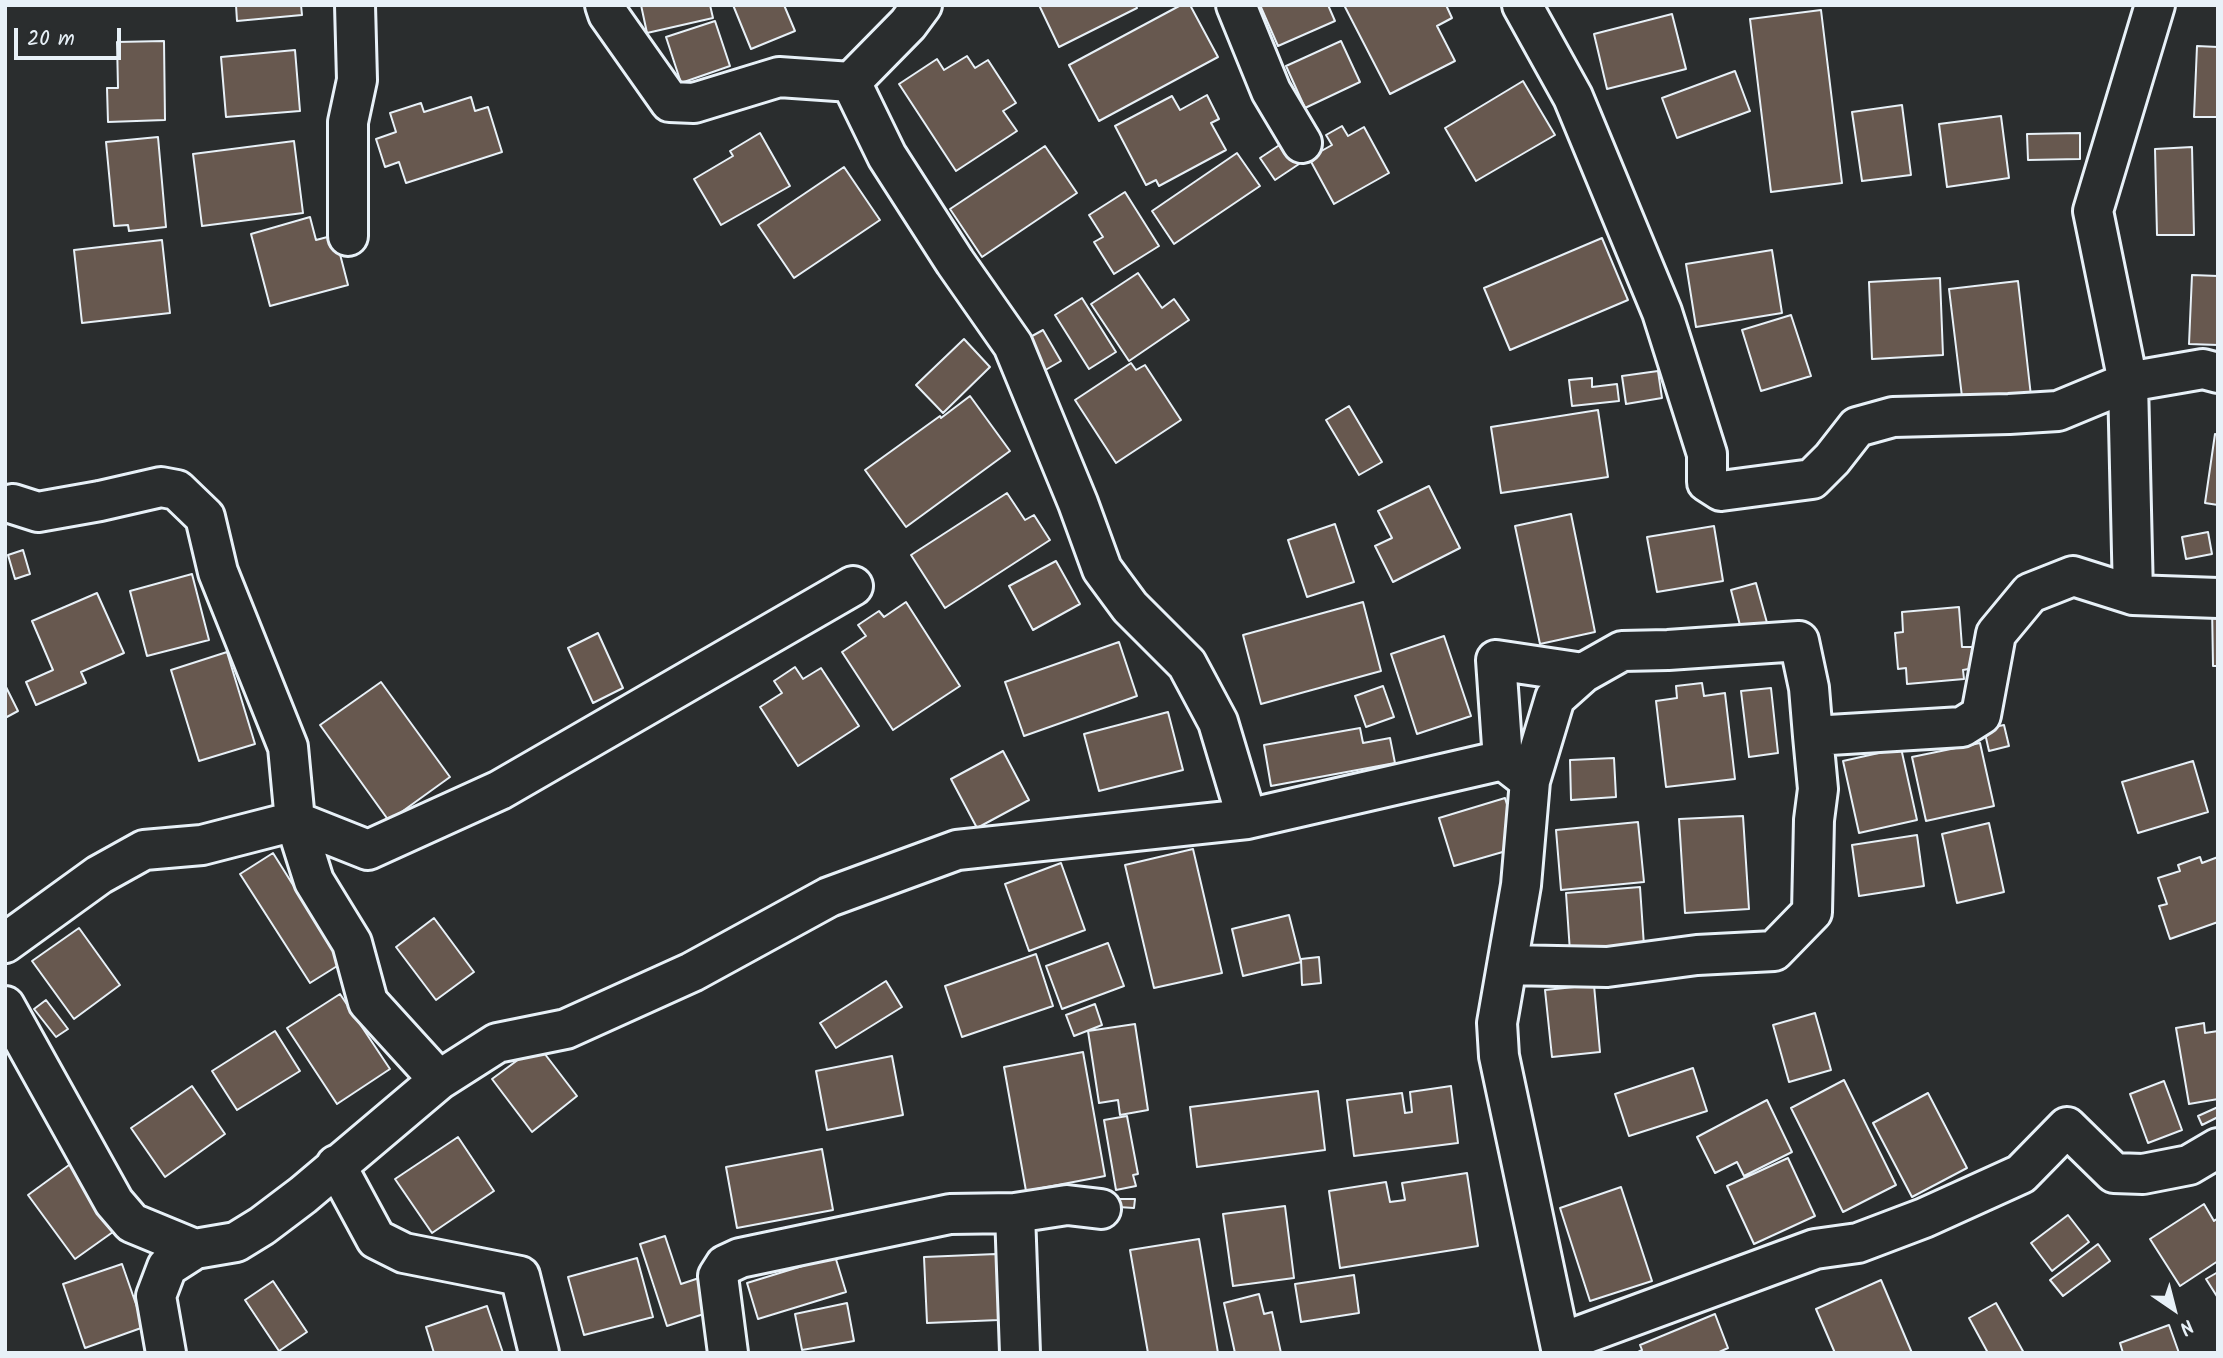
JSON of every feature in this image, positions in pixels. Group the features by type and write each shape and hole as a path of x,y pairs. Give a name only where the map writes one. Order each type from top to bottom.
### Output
{"street":[{"path":"348,236 348,122 357,80 355,5"},
{"path":"605,5 608,14 670,102 694,103 779,78 851,82 908,24 922,5"},
{"path":"1236,5 1272,91 1301,143"},
{"path":"1522,5 1573,97 1662,312 1707,454 1707,482 1721,491 1812,479 1857,427 1893,417 2058,411 2128,382 2203,369 2218,373"},
{"path":"2133,595 2128,382 2093,211 2155,5"},
{"path":"851,82 887,156 955,262 1013,345 1079,503 1102,569 1130,607 1187,664 1212,710 1247,819"},
{"path":"8,497 38,512 161,487 177,490 205,517 218,572 288,747 295,821 314,881 352,943 368,1002 439,1080"},
{"path":"1813,736 1962,727 1981,715 1997,634 2030,593 2073,576 2133,595 2218,598"},
{"path":"5,943 99,875 144,850 202,845 295,821 368,850 500,790 853,586"},
{"path":"1507,965 1607,967 1697,955 1774,951 1812,912 1814,820 1818,789 1809,688 1799,641 1622,651 1583,673 1555,698 1517,770"},
{"path":"1583,673 1496,660 1517,770 1521,885 1497,1023 1499,1056 1561,1348 1815,1249 1858,1243 1924,1218 2021,1174 2067,1126 2114,1173 2143,1174 2189,1165 2218,1148"},
{"path":"166,1353 156,1296 167,1267 195,1249 236,1242 262,1226 303,1195 439,1080 497,1044 566,1029 692,972 829,897 957,850 1247,819 1517,770"},
{"path":"5,1006 114,1202 132,1223 195,1249"},
{"path":"336,1165 376,1239 404,1253 520,1276 539,1353"},
{"path":"728,1353 718,1276 725,1265 740,1258 950,1214 1015,1213 1067,1205 1101,1209"},
{"path":"1015,1213 1020,1353"}],"building":[{"path":"236,5 301,5 302,15 237,21"},
{"path":"641,5 710,5 713,18 647,33"},
{"path":"733,5 784,5 795,31 751,49"},
{"path":"1039,5 1135,5 1137,8 1059,47"},
{"path":"1181,5 1190,5 1218,57 1099,121 1069,65"},
{"path":"1260,5 1328,5 1335,21 1278,46"},
{"path":"1344,5 1446,5 1452,18 1437,26 1455,61 1390,94"},
{"path":"1821,10 1842,183 1771,192 1750,19"},
{"path":"1672,14 1686,69 1607,89 1594,34"},
{"path":"715,21 730,66 681,83 666,37"},
{"path":"164,41 165,120 108,122 107,88 118,88 117,42"},
{"path":"1341,41 1360,82 1305,108 1286,66"},
{"path":"2197,46 2218,47 2218,117 2194,117"},
{"path":"295,50 300,111 226,117 221,57"},
{"path":"967,56 975,68 988,60 1016,103 1003,111 1017,131 956,171 899,84 937,59 944,70"},
{"path":"1735,71 1750,111 1677,138 1662,98"},
{"path":"1523,81 1555,135 1476,181 1445,128"},
{"path":"1207,95 1219,119 1211,123 1226,150 1159,186 1156,180 1146,185 1115,126 1172,96 1180,110"},
{"path":"471,97 475,111 488,107 502,152 406,183 399,162 385,167 376,139 396,132 390,113 421,103 424,112"},
{"path":"1902,105 1911,175 1862,181 1852,112"},
{"path":"2001,116 2009,178 1947,187 1939,124"},
{"path":"1342,126 1348,136 1364,127 1389,173 1334,204 1309,158 1332,145 1326,135"},
{"path":"760,133 790,186 721,225 694,179 733,156 730,151"},
{"path":"2080,133 2080,159 2028,160 2027,134"},
{"path":"158,137 166,227 129,231 128,225 114,226 106,142"},
{"path":"294,141 303,213 202,226 193,154"},
{"path":"1284,142 1299,164 1275,180 1260,158"},
{"path":"1045,146 1077,193 982,257 950,209"},
{"path":"2192,147 2194,235 2157,235 2155,149"},
{"path":"1237,153 1260,186 1174,244 1152,211"},
{"path":"844,167 880,220 794,278 758,225"},
{"path":"1125,192 1159,246 1114,274 1094,242 1103,237 1089,215"},
{"path":"310,217 316,240 335,235 348,285 270,306 251,234"},
{"path":"1602,238 1628,300 1510,350 1484,288"},
{"path":"162,240 170,313 82,323 74,250"},
{"path":"1772,250 1782,313 1696,327 1686,264"},
{"path":"1138,273 1162,308 1174,299 1189,320 1129,361 1091,304"},
{"path":"2192,275 2218,276 2218,345 2189,344"},
{"path":"1940,278 1943,355 1872,359 1869,282"},
{"path":"2018,281 2031,396 1963,405 1949,289"},
{"path":"1082,298 1116,352 1089,369 1055,315"},
{"path":"1791,315 1811,376 1761,391 1742,330"},
{"path":"1043,330 1061,361 1042,372 1023,341"},
{"path":"964,339 990,367 943,413 916,385"},
{"path":"1131,363 1136,370 1145,365 1181,420 1116,463 1075,400"},
{"path":"1658,371 1662,398 1626,404 1622,376"},
{"path":"1592,378 1592,387 1617,384 1619,401 1572,406 1569,380"},
{"path":"970,396 1010,451 906,527 865,470"},
{"path":"1349,406 1382,462 1359,475 1326,420"},
{"path":"1598,410 1608,477 1501,493 1491,427"},
{"path":"2215,434 2218,435 2218,505 2205,503"},
{"path":"1429,486 1460,548 1393,582 1375,546 1392,538 1378,511"},
{"path":"1007,493 1025,520 1034,515 1050,540 945,608 911,555"},
{"path":"1571,514 1595,632 1540,644 1515,526"},
{"path":"1335,524 1354,582 1307,597 1288,540"},
{"path":"1714,526 1723,581 1657,592 1647,537"},
{"path":"2208,532 2212,554 2186,559 2182,537"},
{"path":"23,550 30,574 15,579 8,555"},
{"path":"1056,561 1080,604 1033,630 1009,586"},
{"path":"192,574 209,640 147,656 130,591"},
{"path":"1756,583 1769,630 1743,637 1731,590"},
{"path":"97,593 124,653 81,672 86,683 36,705 26,682 53,670 32,621"},
{"path":"906,602 960,686 893,730 842,652 866,636 858,625 879,611 884,617"},
{"path":"1363,602 1381,671 1261,704 1243,635"},
{"path":"2212,605 2218,605 2218,666 2213,666"},
{"path":"1959,607 1962,647 1972,647 1974,668 1963,670 1964,679 1907,684 1906,668 1898,669 1895,633 1903,632 1902,612"},
{"path":"598,633 623,688 593,703 568,648"},
{"path":"1444,636 1471,716 1417,734 1391,654"},
{"path":"1119,642 1137,696 1024,736 1005,682"},
{"path":"227,652 255,744 199,761 171,670"},
{"path":"795,667 803,679 821,668 859,726 798,766 760,707 782,693 774,681"},
{"path":"381,682 450,777 389,821 320,725"},
{"path":"1702,683 1704,696 1725,693 1735,779 1666,787 1656,701 1677,698 1676,686"},
{"path":"5,685 18,711 5,718"},
{"path":"1383,686 1394,717 1366,727 1355,696"},
{"path":"1771,688 1778,753 1749,757 1741,691"},
{"path":"1168,712 1183,770 1099,791 1084,734"},
{"path":"2004,725 2009,746 1989,751 1984,729"},
{"path":"1360,728 1363,743 1390,738 1395,763 1271,786 1264,745"},
{"path":"1980,743 1994,806 1926,821 1912,757"},
{"path":"1901,748 1917,820 1859,833 1843,761"},
{"path":"1003,751 1029,800 977,828 951,779"},
{"path":"1614,758 1616,797 1571,800 1570,760"},
{"path":"2193,761 2208,812 2138,833 2122,782"},
{"path":"1505,798 1520,847 1454,866 1439,818"},
{"path":"1743,816 1749,909 1685,913 1679,819"},
{"path":"1638,822 1644,882 1561,890 1556,830"},
{"path":"1989,823 2004,892 1957,903 1942,834"},
{"path":"1917,835 1924,886 1859,896 1852,845"},
{"path":"1193,849 1222,973 1154,988 1125,865"},
{"path":"273,853 342,963 310,983 240,874"},
{"path":"2200,857 2202,863 2218,857 2218,922 2170,939 2159,906 2167,904 2158,878 2180,871 2178,865"},
{"path":"1061,863 1085,930 1029,951 1005,884"},
{"path":"1640,887 1644,946 1570,952 1566,893"},
{"path":"1289,915 1301,962 1243,976 1232,929"},
{"path":"434,918 474,972 436,1000 396,947"},
{"path":"79,928 120,985 74,1019 32,961"},
{"path":"1108,943 1124,986 1062,1009 1046,966"},
{"path":"1036,954 1053,1006 962,1037 945,986"},
{"path":"1319,957 1321,983 1302,985 1301,959"},
{"path":"886,981 902,1007 836,1048 820,1023"},
{"path":"1594,985 1600,1052 1552,1057 1545,990"},
{"path":"340,994 390,1069 337,1104 287,1028"},
{"path":"46,1000 68,1029 56,1037 34,1009"},
{"path":"1095,1004 1102,1025 1074,1036 1066,1015"},
{"path":"1815,1013 1831,1070 1789,1082 1773,1025"},
{"path":"2204,1023 2205,1033 2218,1031 2218,1099 2189,1104 2176,1028"},
{"path":"1135,1024 1148,1110 1120,1115 1118,1100 1099,1103 1088,1031"},
{"path":"275,1031 300,1071 237,1110 212,1071"},
{"path":"538,1045 577,1096 532,1132 492,1079"},
{"path":"1083,1052 1105,1176 1026,1191 1004,1067"},
{"path":"892,1056 903,1115 827,1130 816,1071"},
{"path":"1693,1068 1707,1111 1629,1136 1615,1094"},
{"path":"1844,1080 1896,1185 1843,1212 1791,1108"},
{"path":"2164,1081 2182,1130 2148,1143 2130,1094"},
{"path":"192,1086 225,1134 165,1177 131,1128"},
{"path":"1451,1086 1458,1143 1354,1156 1347,1100 1402,1093 1405,1113 1412,1112 1410,1092"},
{"path":"1318,1091 1325,1150 1197,1167 1190,1107"},
{"path":"1928,1093 1967,1168 1912,1197 1873,1123"},
{"path":"1767,1100 1792,1152 1744,1176 1737,1162 1715,1173 1697,1137"},
{"path":"2218,1107 2218,1117 2202,1125 2198,1116"},
{"path":"1127,1116 1138,1174 1133,1175 1136,1186 1116,1190 1104,1120"},
{"path":"458,1137 494,1191 432,1233 395,1179"},
{"path":"822,1149 833,1210 737,1228 726,1167"},
{"path":"80,1157 127,1222 75,1259 28,1195"},
{"path":"1788,1158 1815,1216 1754,1244 1727,1186"},
{"path":"1467,1173 1478,1246 1340,1268 1329,1191 1386,1182 1390,1202 1405,1200 1402,1183"},
{"path":"1621,1187 1652,1281 1590,1301 1560,1208"},
{"path":"1118,1199 1135,1199 1134,1208 1118,1207"},
{"path":"2204,1204 2214,1221 2218,1218 2218,1261 2180,1286 2150,1239"},
{"path":"1285,1206 1294,1278 1233,1286 1223,1214"},
{"path":"2068,1215 2089,1242 2052,1271 2031,1243"},
{"path":"665,1236 681,1284 705,1276 716,1310 667,1326 640,1244"},
{"path":"1199,1239 1218,1353 1148,1353 1130,1250"},
{"path":"2098,1244 2110,1261 2063,1296 2050,1280"},
{"path":"996,1254 999,1320 927,1323 924,1257"},
{"path":"835,1256 846,1292 758,1319 747,1283"},
{"path":"637,1258 653,1317 584,1335 568,1277"},
{"path":"122,1264 144,1327 85,1348 63,1284"},
{"path":"2218,1272 2218,1298 2206,1279"},
{"path":"1354,1275 1359,1313 1301,1322 1295,1284"},
{"path":"1881,1280 1912,1353 1835,1353 1816,1309"},
{"path":"273,1281 307,1332 279,1351 245,1300"},
{"path":"1259,1294 1264,1314 1272,1312 1281,1353 1235,1353 1224,1303"},
{"path":"847,1303 854,1341 802,1350 795,1314"},
{"path":"1996,1303 2024,1353 1988,1353 1969,1318"},
{"path":"487,1306 503,1353 434,1353 426,1327"},
{"path":"1715,1314 1728,1348 1717,1353 1636,1353 1642,1350 1640,1345"},
{"path":"2169,1325 2179,1353 2123,1353 2120,1343"}]}
